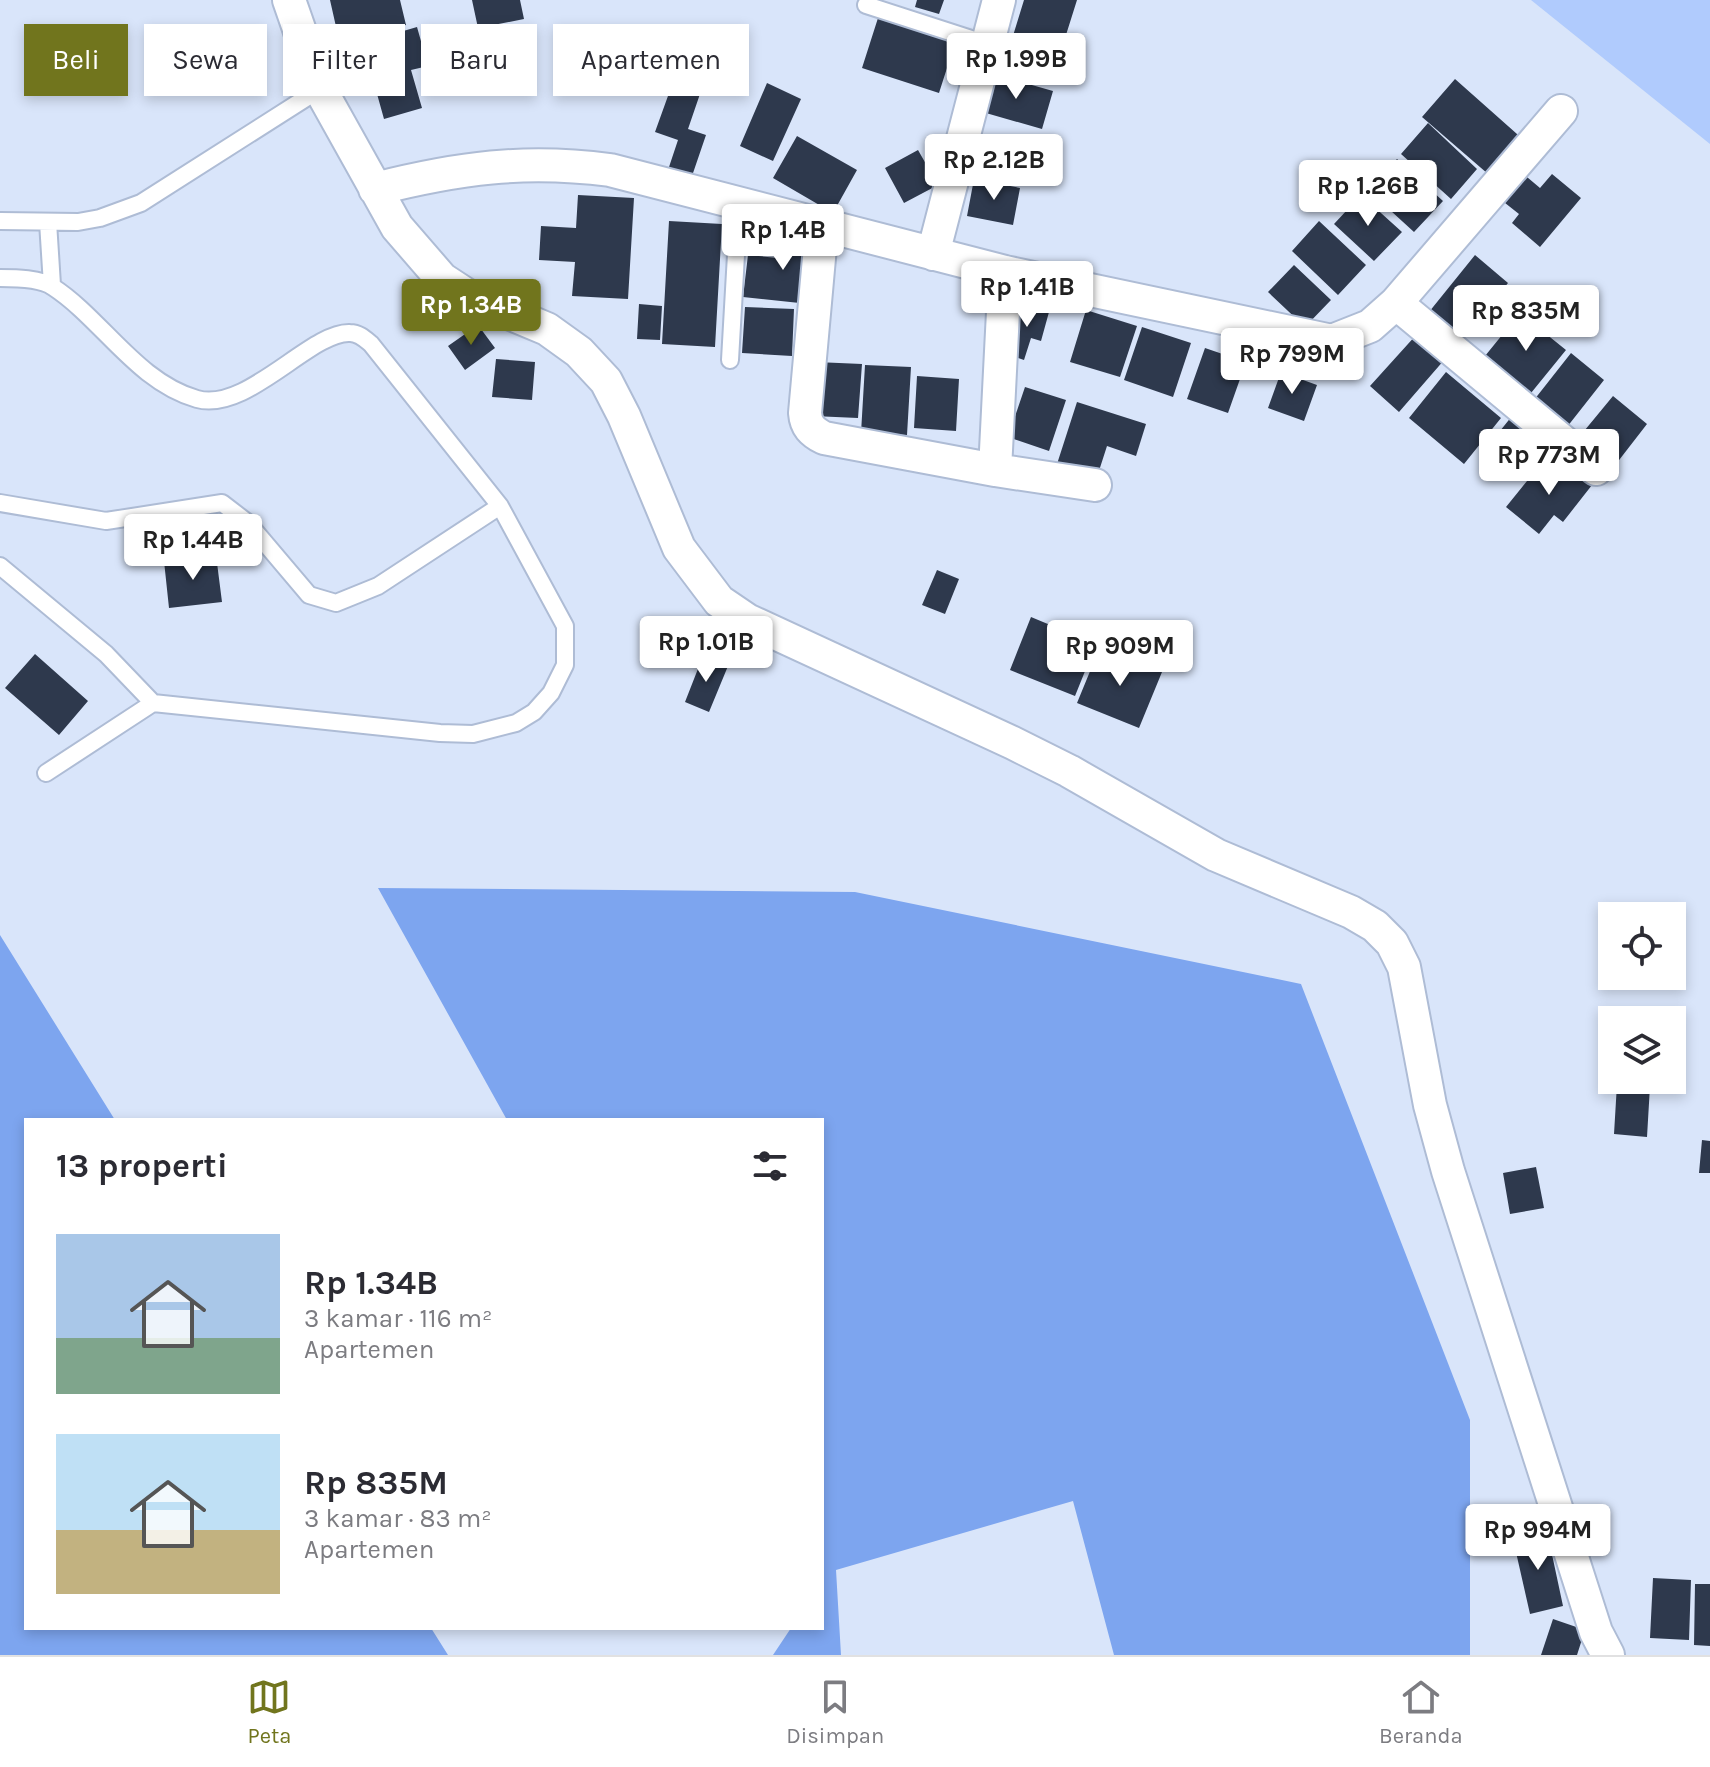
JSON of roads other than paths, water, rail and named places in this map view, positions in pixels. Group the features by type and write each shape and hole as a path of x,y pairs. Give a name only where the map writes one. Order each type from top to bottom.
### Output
{"street":[{"path":"289,0 297,24"},
{"path":"933,254 999,0"},
{"path":"324,96 375,189 418,255 442,279 468,296 547,329 579,352 606,381 624,416 679,548 719,601 747,620 1069,771 1216,855 1351,912 1375,926 1392,943 1404,967 1430,1105 1448,1171 1596,1632 1608,1655"},
{"path":"375,189 451,170 505,164 559,163 610,170 1005,272 1313,340 1347,337 1370,326 1396,303 1561,111"},
{"path":"822,225 806,423 814,433 824,438 995,470 1095,485"},
{"path":"995,470 1005,272"},
{"path":"1396,303 1596,469"}],"lane":[{"path":"866,5 987,44"},
{"path":"0,221 48,222 100,218 141,203 309,96"},
{"path":"730,360 739,202"},
{"path":"48,222 52,285"},
{"path":"0,278 52,285 151,373 198,399 218,400 245,390 340,334 360,335 371,344 500,506 565,626 565,665 551,693 534,712 516,723 473,734 440,733 153,703 46,773"},
{"path":"0,503 106,521 222,503 248,523 309,595 336,603 378,586 500,506"},
{"path":"0,566 106,654 153,703"}]}
